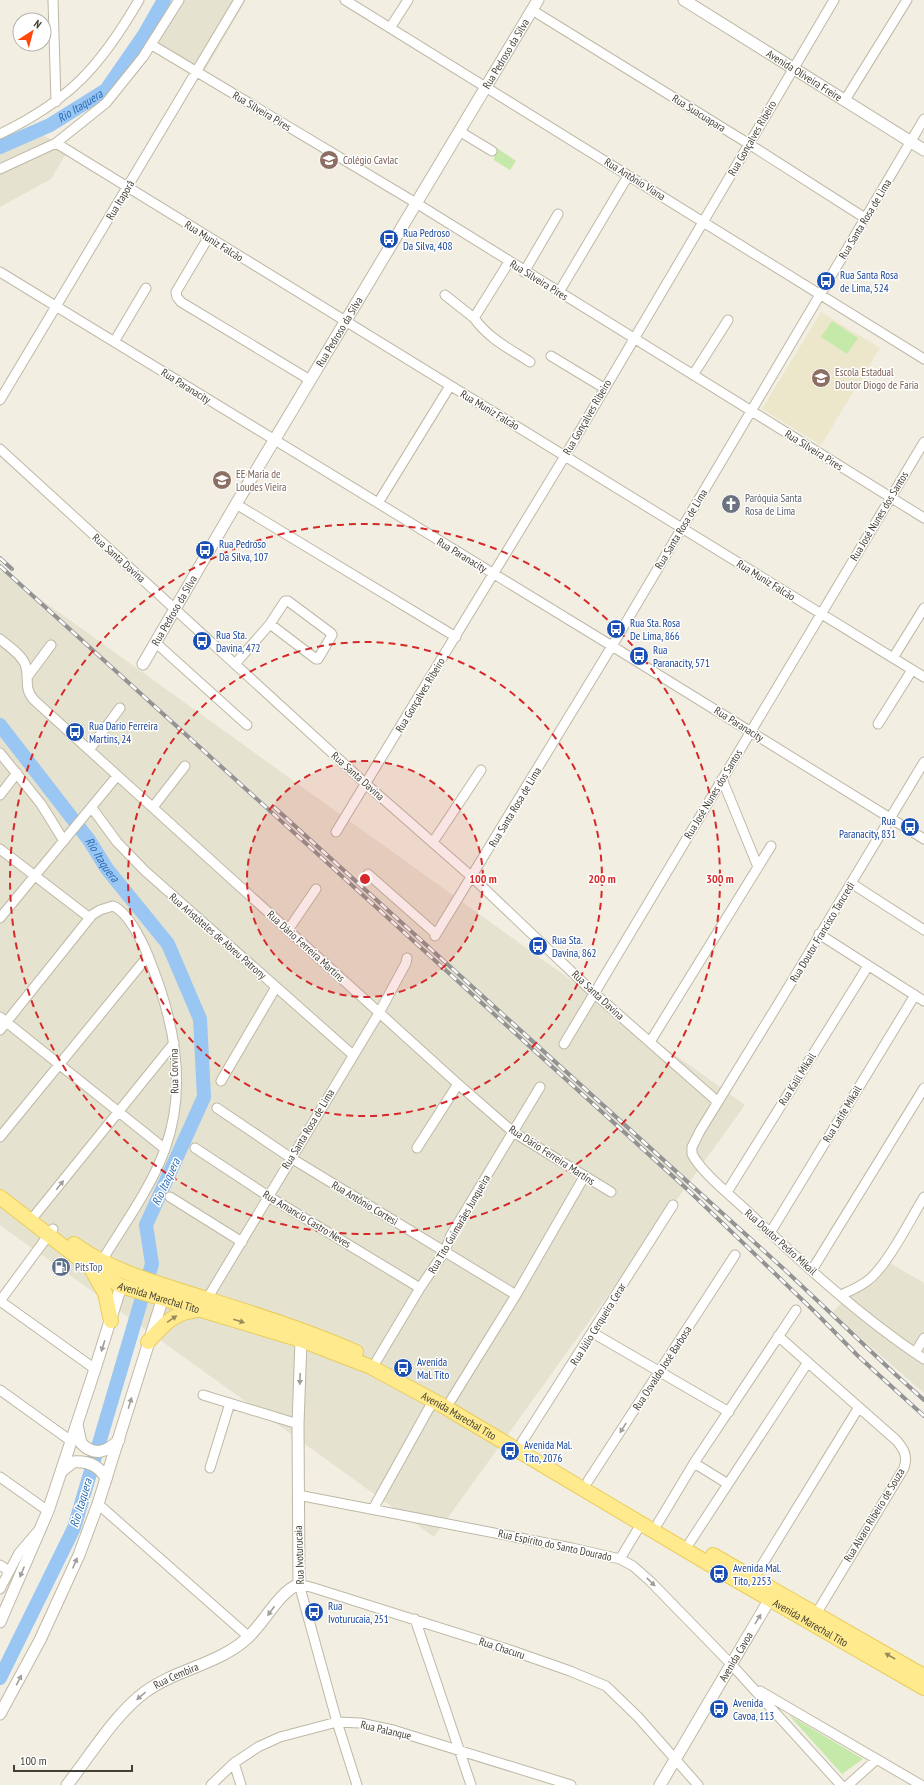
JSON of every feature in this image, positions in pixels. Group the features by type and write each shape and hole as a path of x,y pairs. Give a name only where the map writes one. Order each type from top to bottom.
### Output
{"main road":[{"name":"Avenida Marechal Tito","path":"0,1187 35,1215 51,1232"},
{"name":"Avenida Marechal Tito","path":"0,1197 96,1265 130,1281 160,1292 323,1337 377,1360 451,1400 690,1542 754,1578 772,1594"},
{"path":"96,1265 106,1293 111,1321"},
{"name":"Avenida Marechal Tito","path":"205,1304 371,1367 520,1450 641,1524 772,1594 924,1688"},
{"path":"148,1342 172,1317 205,1304"},
{"name":"Avenida Marechal Tito","path":"813,1618 924,1676"}],"street":[{"path":"53,0 56,102"},
{"path":"0,134 33,118 56,102 95,67 117,36 139,0"},
{"path":"0,169 56,143 106,103 131,74 152,45 179,0"},
{"name":"Rua Itaporâ","path":"0,400 239,0"},
{"name":"Rua Antônio Viana","path":"345,0 924,359"},
{"path":"390,28 408,0"},
{"name":"Avenida Oliveira Freire","path":"684,0 924,150"},
{"name":"Rua Gonçalves Ribeiro","path":"336,832 565,456 834,0"},
{"path":"845,100 907,0"},
{"name":"Rua Pedroso da Silva","path":"143,664 274,440 485,86 535,5"},
{"name":"Rua Suacuapara","path":"535,5 865,218"},
{"name":"Rua Silveira Pires","path":"152,45 416,204 924,518"},
{"name":"Rua Santa Rosa de Lima","path":"368,874 436,935 612,646 924,120"},
{"path":"459,131 492,151"},
{"name":"Rua Muniz Falcão","path":"56,143 208,238 924,677"},
{"path":"559,292 628,176"},
{"path":"524,272 558,214"},
{"path":"208,238 176,292 177,297 181,302 310,380"},
{"path":"474,318 509,262"},
{"name":"Rua Paranacity","path":"0,272 751,731 924,839"},
{"path":"114,342 146,288"},
{"path":"445,295 474,318 483,331 494,340 530,362"},
{"path":"693,375 728,320"},
{"path":"551,356 604,388"},
{"path":"378,503 450,386"},
{"name":"Rua José Nunes dos Santos","path":"564,1044 924,442"},
{"name":"Rua Santa Davina","path":"0,449 366,784 472,877 594,992 718,1102"},
{"path":"236,504 456,637"},
{"path":"235,664 270,624 283,602 288,601 332,633 318,659 314,659 270,624"},
{"path":"893,658 924,608"},
{"name":"Rua Dário Ferreira Martins","path":"0,639 22,659 28,676 27,688 30,696 378,1013 513,1132 584,1177 611,1192"},
{"path":"156,643 246,725"},
{"path":"28,676 51,645"},
{"path":"878,724 912,670"},
{"path":"90,750 120,708"},
{"path":"0,753 67,838"},
{"name":"Rua Doutor Francisco Tancredi","path":"718,1102 924,762"},
{"path":"153,807 185,766"},
{"path":"433,842 481,770"},
{"path":"0,795 17,773"},
{"path":"0,918 117,776"},
{"path":"722,779 758,867"},
{"name":"Rua Aristóteles de Abreu Patrony","path":"89,811 144,870 353,1055"},
{"path":"650,1042 771,846"},
{"path":"0,849 90,918"},
{"path":"851,883 924,930"},
{"path":"288,930 316,889"},
{"name":"Rua Corvina","path":"0,1030 3,1020 90,918 96,912 110,906 118,908 135,930 148,956 165,1001 172,1028 174,1044 175,1098 172,1123 165,1149 146,1187 96,1265"},
{"path":"819,934 924,1001"},
{"path":"0,1137 148,956"},
{"name":"Rua Santa Rosa de Lima","path":"205,1304 378,1013 407,958"},
{"name":"Rua Kalil Mikail","path":"727,1192 868,966"},
{"path":"221,1081 276,987"},
{"name":"Rua Latife Mikail","path":"770,1232 915,995"},
{"path":"3,1020 165,1149"},
{"path":"35,1215 174,1044"},
{"path":"417,1148 458,1084"},
{"name":"Rua Tito Guimarães Junqueira","path":"377,1360 420,1288 445,1251 451,1235 540,1087"},
{"path":"812,1270 924,1088"},
{"name":"Rua Doutor Pedro Mikail","path":"718,1102 692,1147 692,1154 700,1166 770,1232 867,1318 924,1359"},
{"name":"Rua Antônio Cortesi","path":"217,1108 291,1158 516,1295"},
{"name":"Rua Amancio Castro Neves","path":"196,1148 268,1196 420,1288"},
{"path":"451,1400 516,1295 584,1177"},
{"path":"170,1197 242,1242"},
{"path":"842,1295 856,1289 872,1277 885,1260 924,1197"},
{"name":"Rua Júlio Cerqueira Cerar","path":"522,1442 593,1333 673,1205"},
{"path":"51,1232 0,1301 95,1369"},
{"name":"Rua Osvaldo José Barbosa","path":"588,1481 735,1254"},
{"path":"0,1622 48,1511 111,1321 130,1281"},
{"path":"0,1714 61,1595 98,1504 148,1342 160,1292"},
{"path":"658,1523 694,1463 796,1310"},
{"path":"593,1333 729,1412"},
{"name":"Rua Alvaro Ribeiro de Souza","path":"778,1336 859,1407 902,1447 906,1453 906,1463 813,1618"},
{"path":"915,1353 924,1338"},
{"name":"Rua Ivoturucaia","path":"302,1340 298,1424 299,1584 337,1722 358,1785"},
{"path":"690,1542 808,1362"},
{"path":"0,1390 71,1441"},
{"path":"203,1395 298,1424"},
{"path":"373,1509 433,1401"},
{"path":"210,1468 230,1403"},
{"path":"754,1578 859,1407"},
{"path":"76,1423 79,1439 84,1446 91,1450 102,1452 112,1447 119,1440"},
{"path":"62,1471 73,1462 78,1462 98,1467 106,1479"},
{"path":"694,1463 728,1484"},
{"path":"0,1477 48,1511"},
{"name":"Rua Espírito do Santo Dourado","path":"298,1495 572,1548 620,1559 633,1566 650,1581 752,1686 841,1785"},
{"path":"98,1504 249,1637"},
{"path":"620,1559 641,1524"},
{"path":"0,1589 19,1553 41,1528"},
{"path":"0,1564 9,1571"},
{"name":"Rua Chacuru","path":"299,1584 415,1619 570,1671 606,1686 638,1717 698,1785"},
{"name":"Rua Cembira","path":"67,1785 115,1722 132,1703 146,1691 223,1655 249,1637 287,1591 299,1584"},
{"name":"Avenida Cavoa","path":"660,1785 676,1761 772,1594"},
{"path":"415,1619 471,1785"},
{"path":"752,1686 921,1785"},
{"name":"Rua Palanque","path":"212,1785 234,1764 258,1747 280,1737 337,1722 360,1723 393,1730 571,1785"},
{"path":"848,1785 877,1759"},
{"path":"234,1764 241,1785"}],"shaded area":[{"path":"166,0 246,0 203,74 144,38"},
{"path":"40,133 68,150 51,179 0,207 0,152"},
{"name":"Escola Estadual Doutor Diogo de Faria","path":"821,312 880,348 821,445 762,409"},
{"path":"0,570 745,1105 434,1537 0,1225"},
{"path":"890,1263 924,1283 924,1351 921,1356 924,1358 924,1393 832,1313 847,1297 875,1283"}],"green space":[{"path":"497,148 516,161 510,170 494,160 495,149"},
{"path":"832,321 858,338 847,354 821,337"},
{"path":"789,1715 863,1759 842,1774"}],"waterway":[{"name":"Rio Itaquera","path":"0,147 50,125 106,90 144,35 164,0"},
{"name":"Rio Itaquera","path":"0,725 89,840 107,869 168,944 200,1019 204,1097 146,1225 152,1264 74,1528 0,1678"}],"railway":[{"path":"0,558 12,569"},
{"path":"0,566 688,1190 816,1313 858,1356 924,1416"},
{"path":"274,807 785,1270 924,1400"}],"place":[{"name":"Colégio Cavlac","path":"329,160"},
{"name":"Rua Pedroso Da Silva, 408","path":"389,239"},
{"name":"Rua Santa Rosa de Lima, 524","path":"826,281"},
{"name":"Escola Estadual Doutor Diogo de Faria","path":"821,378"},
{"name":"EE Maria de Loudes Vieira","path":"222,480"},
{"name":"Paróquia Santa Rosa de Lima","path":"731,504"},
{"name":"Rua Pedroso Da Silva, 107","path":"205,550"},
{"name":"Rua Sta. Rosa De Lima, 866","path":"616,629"},
{"name":"Rua Sta. Davina, 472","path":"202,641"},
{"name":"Rua Paranacity, 571","path":"639,656"},
{"name":"Rua Dario Ferreira Martins, 24","path":"75,732"},
{"name":"Rua Paranacity, 831","path":"910,827"},
{"name":"Rua Sta. Davina, 862","path":"538,946"},
{"name":"PitsTop","path":"61,1267"},
{"name":"Avenida Mal. Tito","path":"403,1368"},
{"name":"Avenida Mal. Tito, 2076","path":"510,1451"},
{"name":"Avenida Mal. Tito, 2253","path":"719,1574"},
{"name":"Rua Ivoturucaia, 251","path":"314,1612"},
{"name":"Avenida Cavoa, 113","path":"719,1709"}]}
